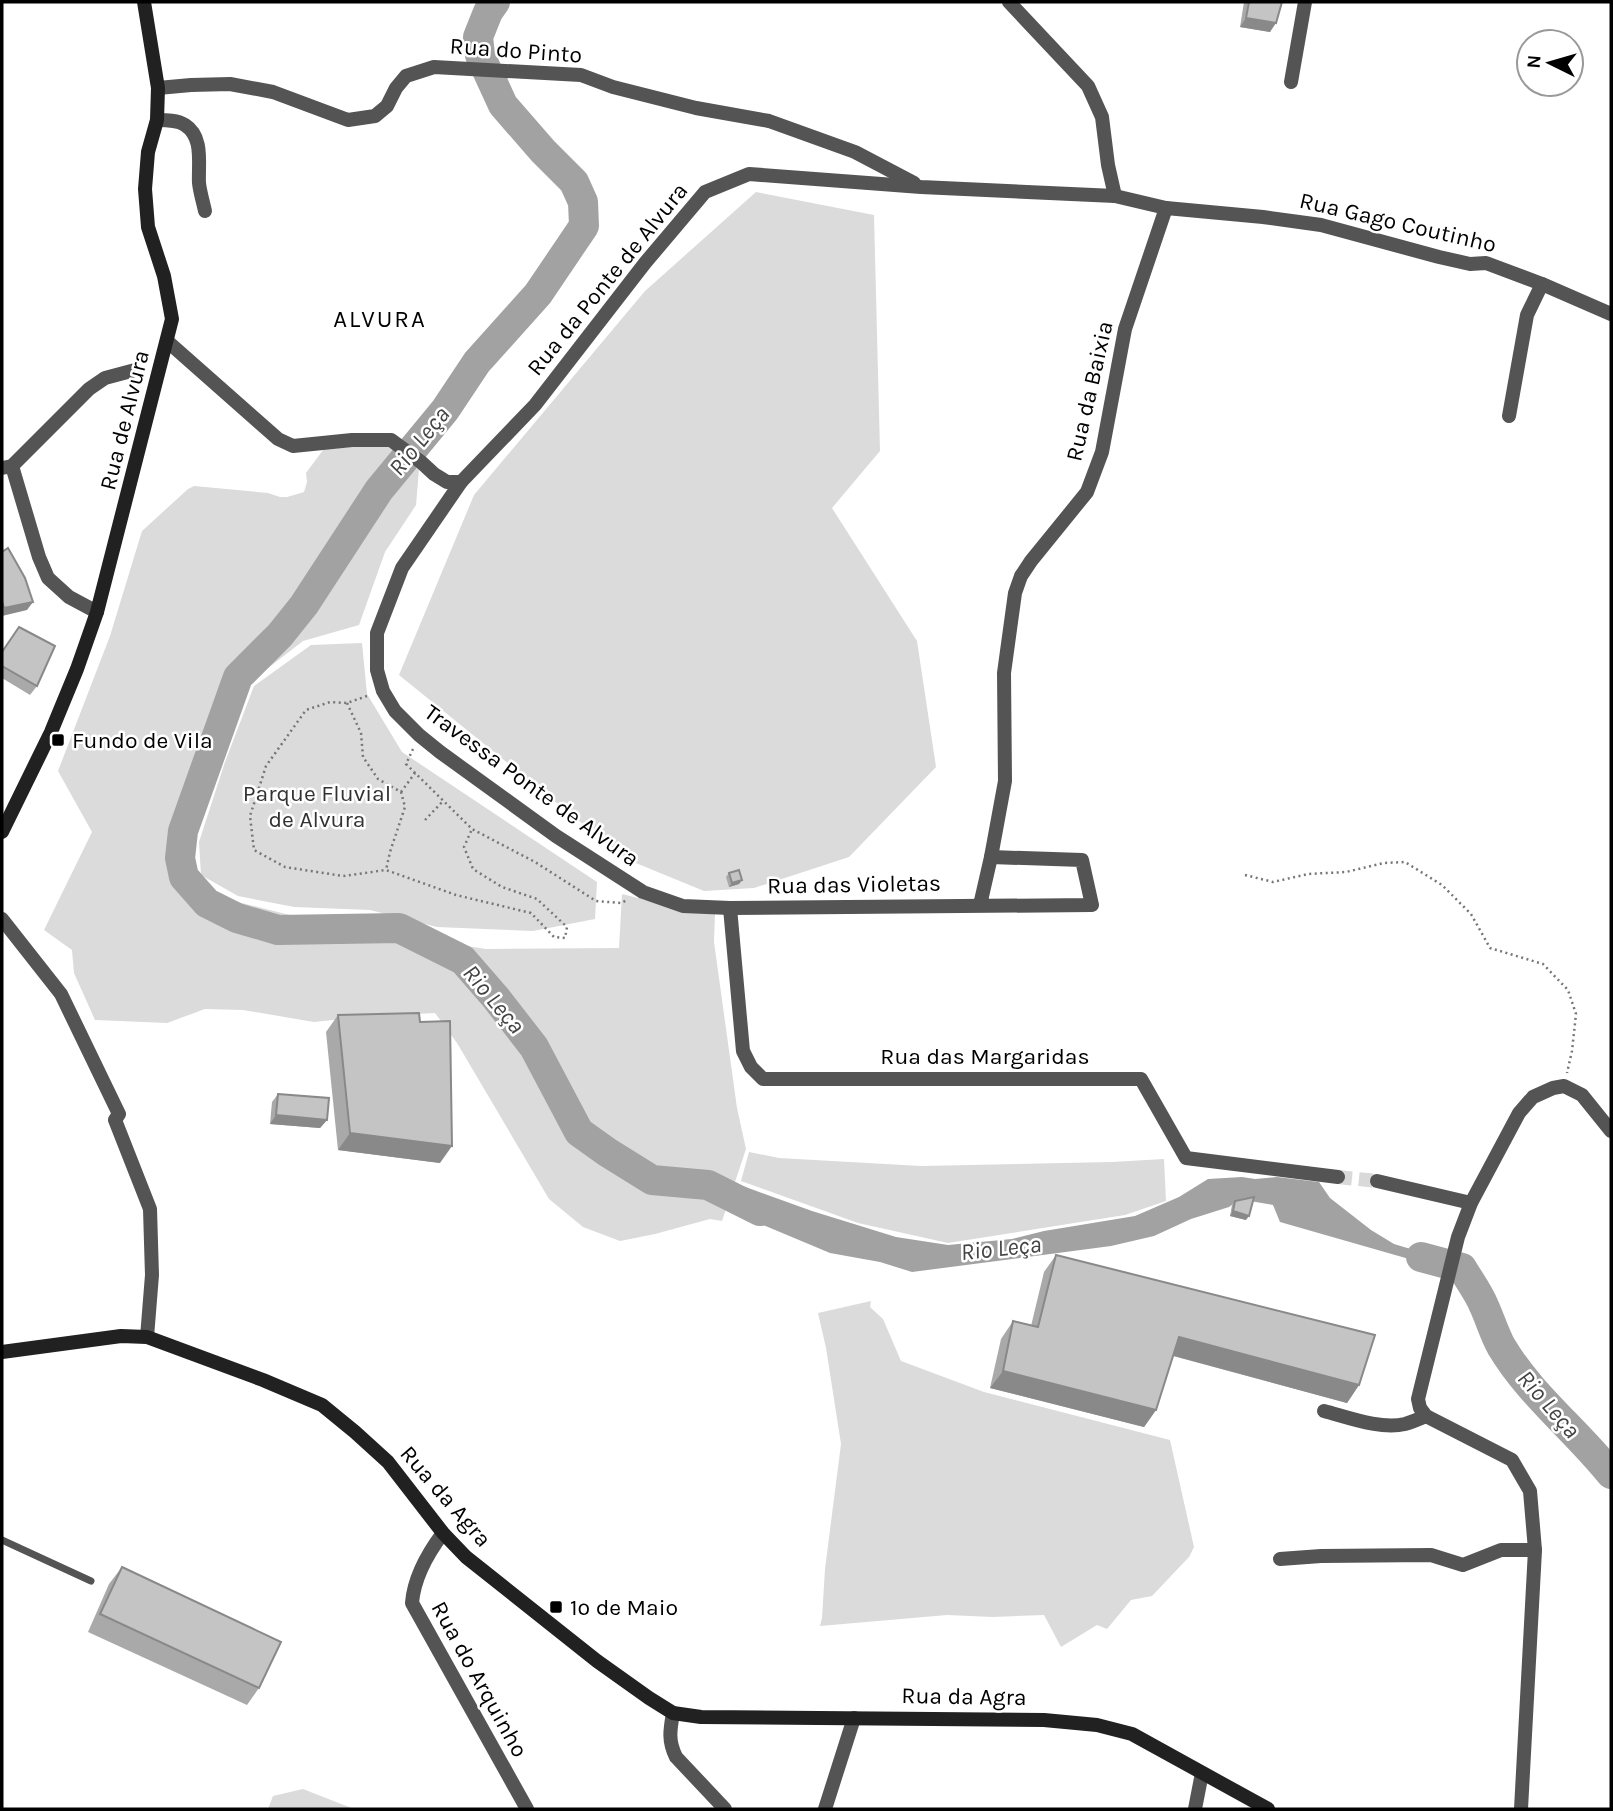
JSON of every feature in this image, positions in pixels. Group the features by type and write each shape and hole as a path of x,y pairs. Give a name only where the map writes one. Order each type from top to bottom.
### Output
{"main road":[{"name":"Rua de Alvura","path":"2,831 51,732 97,612 172,319 164,276 148,227 145,189 148,152 157,120 158,88 144,2"},
{"name":"Rua da Agra","path":"2,1352 121,1336 146,1337 322,1405 388,1462 443,1533 466,1557 597,1661 673,1713 701,1717 1044,1720 1097,1725 1132,1734 1268,1809"}],"street":[{"path":"1009,2 1087,86 1102,117 1115,196"},
{"path":"1291,82 1305,2"},
{"name":"Rua do Pinto","path":"158,88 230,84 273,92 348,120 375,116 387,106 406,76 434,67 581,75 696,108 769,121 855,152 921,187"},
{"path":"157,120 186,125 194,135 200,153 200,184 205,211"},
{"name":"Rua da Ponte de Alvura","path":"461,482 535,405 645,263 705,192 749,174 921,187 1115,196 1166,208"},
{"name":"Rua Gago Coutinho","path":"1166,208 1264,216 1321,225 1469,264 1486,263 1611,313"},
{"name":"Rua da Baixia","path":"980,905 1005,781 1004,673 1015,593 1021,576 1087,492 1095,472 1102,452 1125,329 1166,208"},
{"path":"1509,416 1527,315 1542,284"},
{"path":"167,341 278,439 293,446 352,440 391,440 447,482 461,482"},
{"path":"97,612 69,597 48,578 7,467 89,389 105,378 135,370"},
{"name":"Travessa Ponte de Alvura","path":"461,482 402,568 377,633 377,670 383,691 395,711 440,752 556,836 643,892 683,906 730,908"},
{"name":"Rua das Violetas","path":"730,908 1092,905 1082,860 991,858"},
{"name":"Rua das Margaridas","path":"730,908 743,1051 751,1067 763,1079 1141,1079 1186,1158 1338,1177"},
{"path":"2,919 61,994 119,1114 115,1121 150,1209 152,1275 146,1337"},
{"path":"1521,1809 1535,1550 1530,1491 1512,1460 1426,1416 1418,1399 1458,1237 1471,1203 1520,1113 1533,1097 1564,1086 1582,1095 1611,1131"},
{"path":"1377,1181 1471,1203"},
{"path":"1324,1411 1388,1425 1404,1425 1426,1416"},
{"name":"Rua do Arquinho","path":"443,1533 418,1575 412,1603 527,1809"},
{"path":"1280,1559 1431,1555 1463,1565 1501,1550 1535,1550"},
{"path":"673,1713 669,1735 676,1757 725,1809"},
{"path":"825,1809 854,1718"},
{"path":"1195,1809 1202,1773"}],"lane":[{"path":"2,1540 91,1581"}],"path":[{"path":"383,691 347,704 330,702 306,710 266,766 250,816 254,850 285,867 343,876 386,870 456,895 531,913 554,937 565,938 567,927 537,899 502,887 473,869 464,847 472,830"},
{"path":"347,704 361,733 363,757 378,779 401,792 405,807 386,870"},
{"path":"419,735 407,764 472,830 535,862 596,901 621,903 643,892"},
{"path":"401,792 415,773"},
{"path":"425,820 443,801"},
{"path":"1245,875 1273,882 1308,874 1346,872 1384,863 1405,862 1441,885 1471,914 1490,948 1543,964 1568,990 1576,1014 1572,1051 1564,1086"}],"green space":[{"path":"756,192 874,215 880,451 832,508 917,641 936,767 849,857 754,888 704,891 626,859 399,675 474,495 645,291"},
{"path":"390,444 419,469 416,505 385,552 359,625 303,641 249,683 194,831 192,868 213,896 290,915 408,925 454,944 486,949 619,948 622,894 681,909 715,912 714,942 737,1108 746,1149 722,1221 710,1219 620,1241 583,1227 549,1199 457,1043 435,1013 314,1022 243,1010 205,1009 167,1023 95,1020 74,973 72,950 44,930 92,832 58,771 110,636 142,531 194,486 287,497 304,492 306,473 326,446"},
{"name":"Parque Fluvial de Alvura","path":"362,643 367,694 402,752 597,882 595,919 533,931 437,927 370,910 294,907 238,896 201,875 199,842 254,686 311,645"},
{"path":"749,1152 779,1158 921,1166 1164,1159 1166,1201 1125,1215 948,1243 858,1223 741,1181"},
{"path":"871,1301 870,1307 883,1319 901,1361 984,1392 1170,1440 1194,1547 1189,1557 1152,1596 1131,1600 1107,1629 1097,1625 1061,1647 1044,1615 947,1615 820,1626 841,1444 818,1313"},
{"path":"303,1789 354,1809 268,1809 273,1796"}],"water":[{"path":"1277,1177 1319,1182 1330,1198 1394,1244 1437,1257 1447,1254 1442,1271 1437,1267 1280,1222 1273,1205 1250,1201 1236,1202 1154,1236 1111,1246 912,1272 880,1262 830,1253 749,1219 712,1200 740,1185 896,1237 948,1245 1012,1239 1135,1216 1179,1197 1208,1179"}],"building":[{"path":"1249,2 1282,2 1276,23 1246,18"},
{"path":"8,548 25,578 33,602 4,608 2,552"},
{"path":"19,627 55,646 37,686 2,666 2,652"},
{"path":"739,870 742,880 732,883 729,873"},
{"path":"419,1013 420,1022 450,1021 452,1146 350,1133 338,1015"},
{"path":"278,1094 329,1098 327,1120 276,1115"},
{"path":"1254,1197 1249,1216 1233,1211 1235,1201"},
{"path":"1056,1255 1375,1335 1359,1385 1179,1337 1156,1410 1003,1371 1013,1321 1038,1327"},
{"path":"122,1567 281,1642 259,1688 100,1614"}],"waterway":[{"name":"Rio Leça","path":"495,2 478,37 480,55 503,105 574,182 583,202 584,226 538,294 477,362 445,410 379,490 304,605 280,635 238,677 183,831 180,858 184,877 207,903 237,918 278,930 399,928 463,960 534,1047 579,1132 652,1180 708,1185 760,1211"},
{"name":"Rio Leça","path":"1421,1257 1462,1268 1513,1364 1611,1474"}],"tunnel":[{"path":"1338,1177 1377,1181"}],"place":[{"name":"Fundo de Vila","path":"58,740"},
{"name":"1º de Maio","path":"556,1607"}],"district":[{"name":"ALVURA","path":"380,319"}]}
